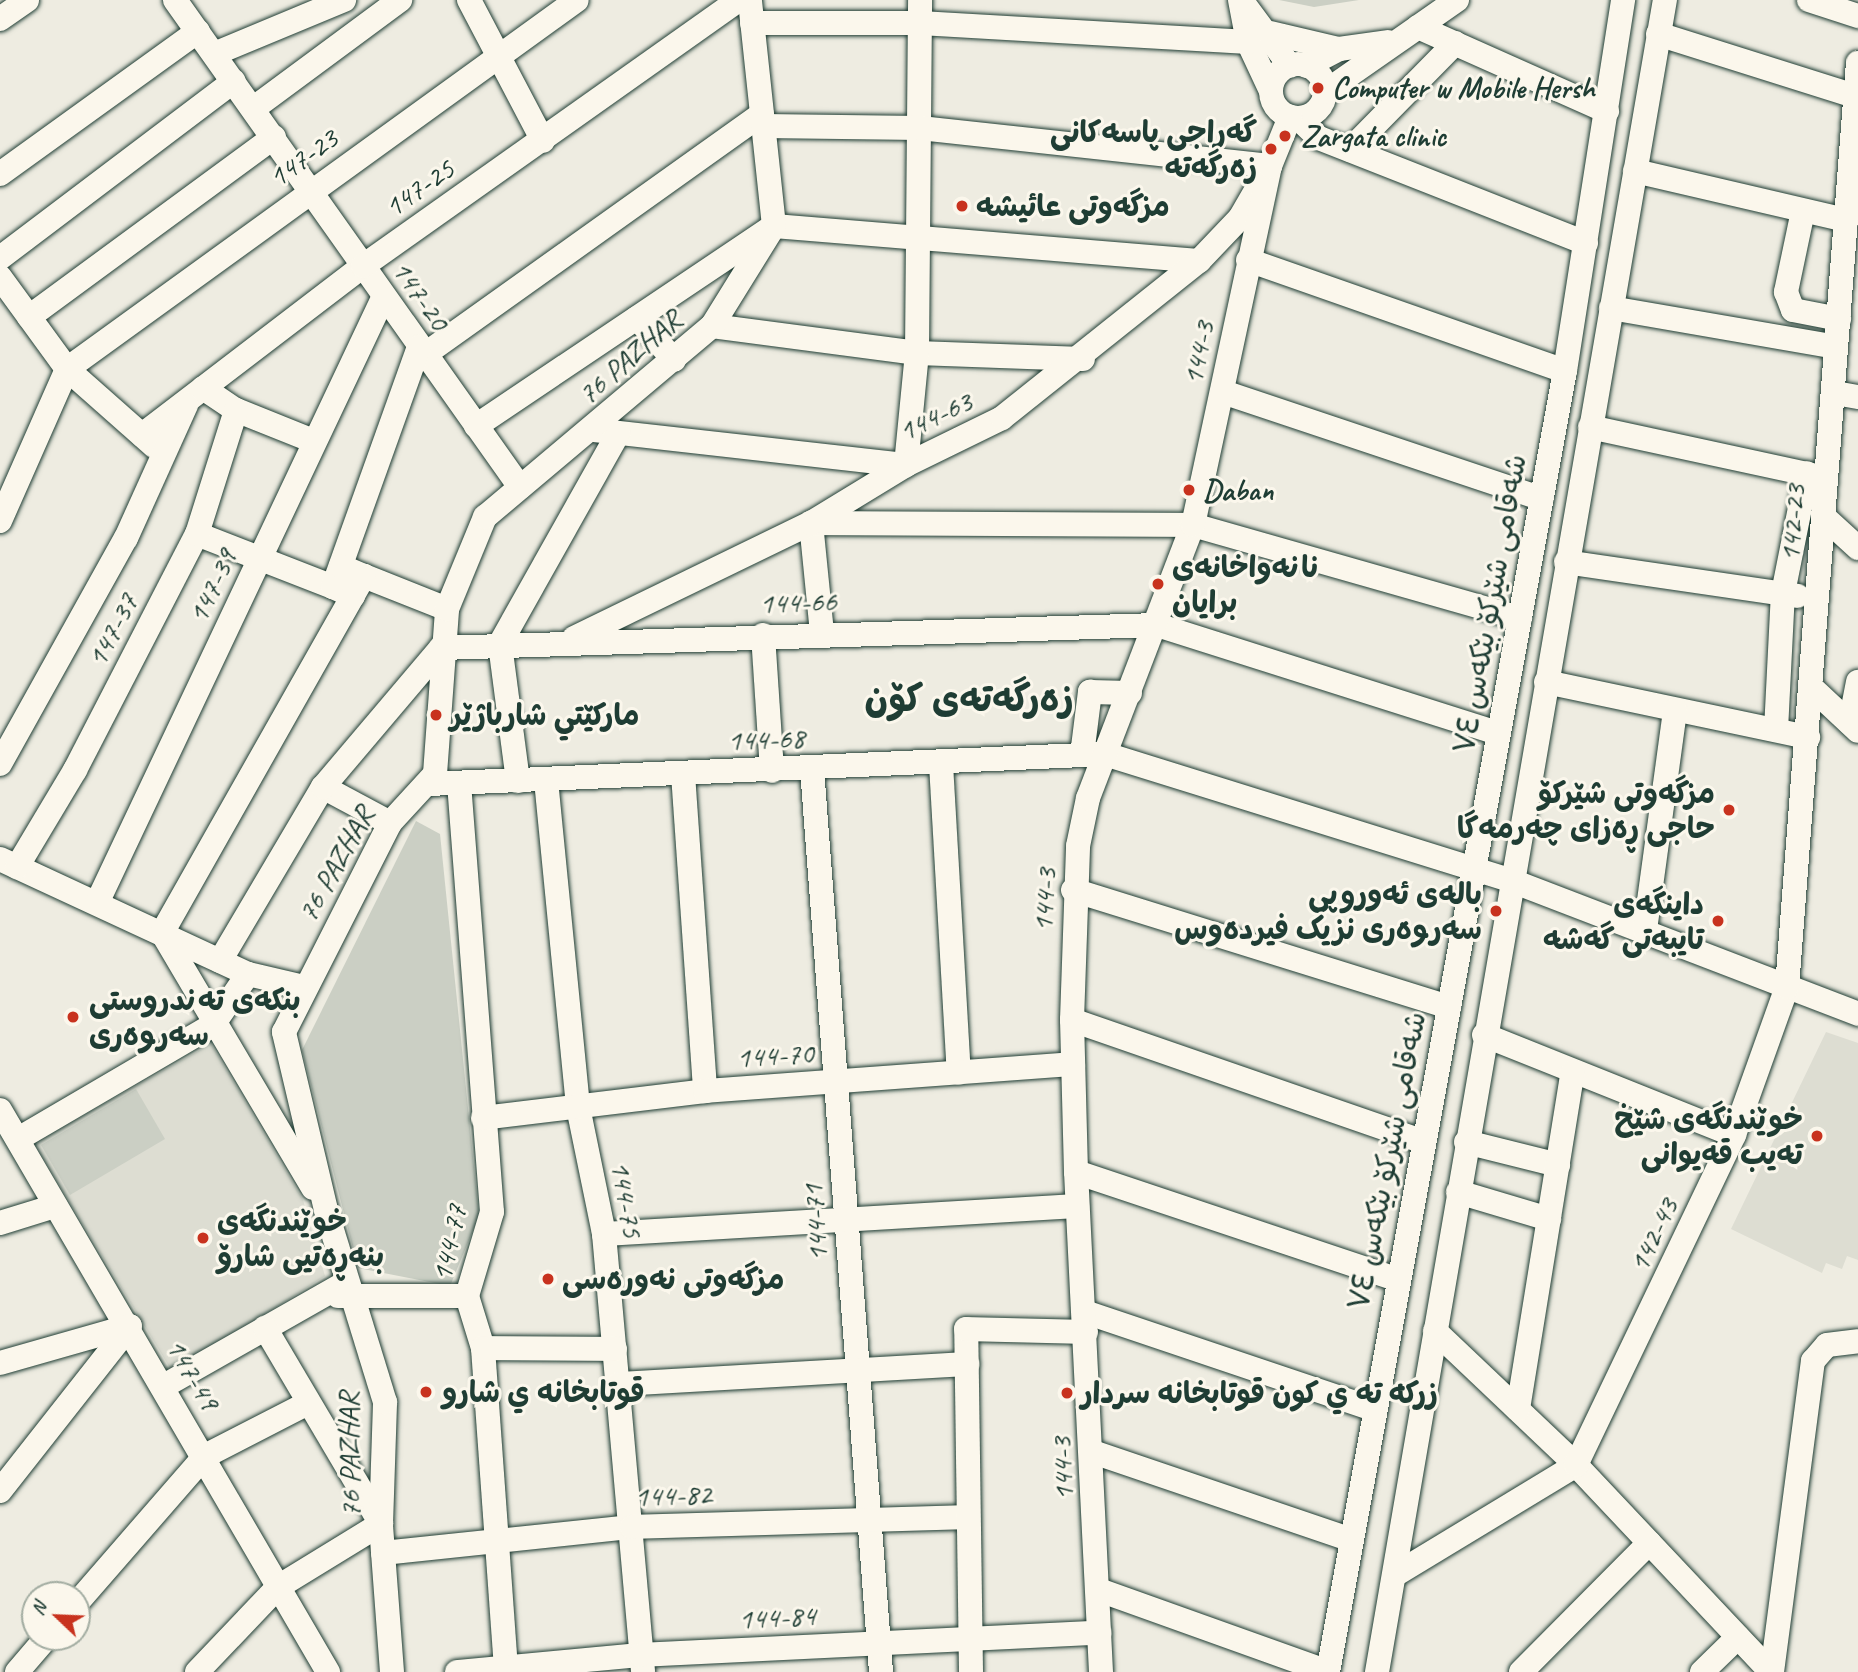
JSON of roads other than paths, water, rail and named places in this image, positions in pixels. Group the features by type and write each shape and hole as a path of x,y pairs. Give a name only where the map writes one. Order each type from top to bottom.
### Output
{"street":[{"path":"0,19 27,0"},
{"name":"147-20","path":"175,0 520,487"},
{"path":"214,54 344,0"},
{"path":"254,108 400,0"},
{"path":"468,0 501,53 543,141"},
{"name":"147-23","path":"67,369 577,0"},
{"name":"147-25","path":"142,435 363,266 543,141 738,0"},
{"path":"1241,0 1259,38 1284,108 1319,138 1586,243"},
{"path":"1284,108 1314,113 1325,92 1392,41 1457,0"},
{"name":"شەقامی شێرکۆ بێکەس ٧٤","path":"1328,1672 1396,1279 1475,869 1497,733 1565,371 1623,0"},
{"path":"1377,1672 1398,1573 1484,1035 1515,882 1566,562 1665,0"},
{"path":"1809,0 1858,16"},
{"path":"1855,0 1858,8"},
{"path":"774,226 751,11 920,12 1259,38 1339,49"},
{"path":"593,430 906,465 917,353 920,12"},
{"path":"1418,27 1607,111"},
{"path":"0,174 198,31"},
{"path":"1658,34 1855,96"},
{"path":"1259,38 1299,66 1320,76 1325,92"},
{"path":"1284,108 1277,75 1339,49 1392,41"},
{"path":"1350,150 1455,43"},
{"name":"142-23","path":"1787,987 1824,517 1817,475 1847,395 1836,347 1839,319 1851,272 1846,220 1855,138 1858,63"},
{"path":"0,258 234,80"},
{"name":"144-3","path":"1101,1672 1093,1452 1077,1206 1072,1020 1073,890 1093,755 1130,692 1193,525 1223,392 1248,260 1284,108"},
{"path":"162,933 348,582 422,351 763,120 920,128 1271,163"},
{"path":"29,317 274,137"},
{"name":"144-63","path":"566,642 811,523 906,465 968,439 1083,359 1199,261 1240,218 1271,163"},
{"path":"1635,171 1846,220"},
{"path":"1803,211 1786,292 1793,310 1839,319"},
{"path":"476,426 774,226 920,242 1199,261"},
{"name":"76 PAZHAR","path":"392,1672 381,1524 385,1402 326,1210 285,1052 286,1024 390,823 429,784 437,759 441,648 447,609 485,517 593,430 712,326 774,226"},
{"path":"1248,260 1565,371"},
{"path":"0,277 67,369 163,453"},
{"name":"147-39","path":"97,903 313,441 384,296"},
{"path":"1611,309 1836,347"},
{"path":"638,318 674,360"},
{"path":"712,326 917,353 1083,359"},
{"path":"0,521 67,369"},
{"path":"1223,392 1542,499"},
{"path":"0,764 114,561 163,453 196,393 313,441"},
{"name":"147-37","path":"8,863 75,770 198,534 236,411"},
{"path":"1590,427 1817,475 1783,593 1776,730"},
{"path":"518,781 500,644 618,434"},
{"path":"1824,517 1858,548"},
{"path":"822,633 811,523 1193,525 1520,618"},
{"path":"198,534 259,559 447,609"},
{"path":"1566,562 1818,598"},
{"name":"144-66","path":"441,648 822,633 1157,625 1497,733"},
{"path":"763,635 772,771"},
{"path":"220,961 323,786 441,648"},
{"path":"1546,682 1808,737"},
{"path":"1854,727 1858,682"},
{"path":"1811,687 1854,727"},
{"path":"1130,692 1090,692 1093,755 1515,882 1858,1014"},
{"path":"1645,930 1675,710"},
{"name":"144-68","path":"429,784 941,764 1093,755"},
{"path":"941,764 958,1072"},
{"name":"144-71","path":"812,769 881,1672"},
{"path":"682,774 705,1091"},
{"name":"144-75","path":"546,780 578,1107 604,1234 620,1384 642,1663"},
{"name":"144-77","path":"459,783 492,1212 467,1296 483,1348 506,1669"},
{"path":"323,786 390,823"},
{"path":"8,863 248,974 304,988"},
{"path":"1073,890 1449,1007"},
{"path":"162,933 213,1025 326,1210"},
{"path":"18,1139 213,1025 248,974"},
{"name":"142-43","path":"1576,1465 1734,1135 1787,987"},
{"path":"1072,1020 1422,1141"},
{"path":"1484,1035 1734,1135"},
{"name":"144-70","path":"483,1118 705,1091 1073,1064"},
{"path":"1518,1409 1573,1071"},
{"name":"147-49","path":"0,1110 55,1206 130,1326 328,1672"},
{"path":"1466,1142 1558,1164"},
{"path":"1076,1172 1396,1279"},
{"path":"1458,1192 1549,1219"},
{"path":"0,1223 55,1206"},
{"path":"604,1234 846,1216 1077,1206"},
{"path":"164,1386 322,1296 349,1289 467,1296"},
{"path":"971,1672 968,1639 966,1329 1086,1322 1374,1409"},
{"path":"0,1363 130,1326"},
{"path":"0,1492 130,1326"},
{"path":"197,1672 278,1587 381,1524 306,1404 265,1328"},
{"path":"1435,1331 1576,1465 1771,1672"},
{"path":"1771,1672 1811,1372 1827,1345 1858,1341"},
{"path":"483,1348 615,1349"},
{"path":"620,1384 858,1367 967,1364"},
{"path":"91,1587 205,1456 306,1404"},
{"path":"1093,1452 1351,1541"},
{"path":"1398,1573 1576,1465"},
{"name":"144-82","path":"383,1553 632,1527 967,1517"},
{"path":"1521,1672 1649,1543"},
{"path":"1099,1590 1328,1672"},
{"name":"144-84","path":"457,1672 642,1663 879,1644 1099,1633"},
{"path":"1702,1672 1738,1637"},
{"path":"0,1660 15,1672 34,1651"}],"place":[{"name":"Computer w Mobile Hersh","path":"1318,88"},
{"name":"Zargata clinic","path":"1285,136"},
{"name":"گەراجی پاسەکانی زەرگەتە","path":"1271,149"},
{"name":"مزگەوتی عائیشە","path":"962,206"},
{"name":"Daban","path":"1189,490"},
{"name":"نانەواخانەی برایان","path":"1158,584"},
{"name":"مارکێتي شارباژێر","path":"436,715"},
{"name":"مزگەوتی شێرکۆ حاجی ڕەزای چەرمەگا","path":"1729,810"},
{"name":"بالەی ئەوروپی سەروەری نزیک فیردەوس","path":"1496,911"},
{"name":"داینگەی تایبەتی گەشە","path":"1718,921"},
{"name":"بنکەی تەندروستی سەروەری","path":"73,1017"},
{"name":"خوێندنگەی شێخ تەیب قەیوانی","path":"1817,1136"},
{"name":"خوێندنگەی بنەڕەتیی شارۆ","path":"203,1238"},
{"name":"مزگەوتی نەورەسی","path":"548,1279"},
{"name":"قوتابخانه ي شارو","path":"426,1392"},
{"name":"زركه ته ي كون قوتابخانه سردار","path":"1067,1393"}],"district":[{"name":"زەرگەتەی کۆن","path":"969,699"}]}
